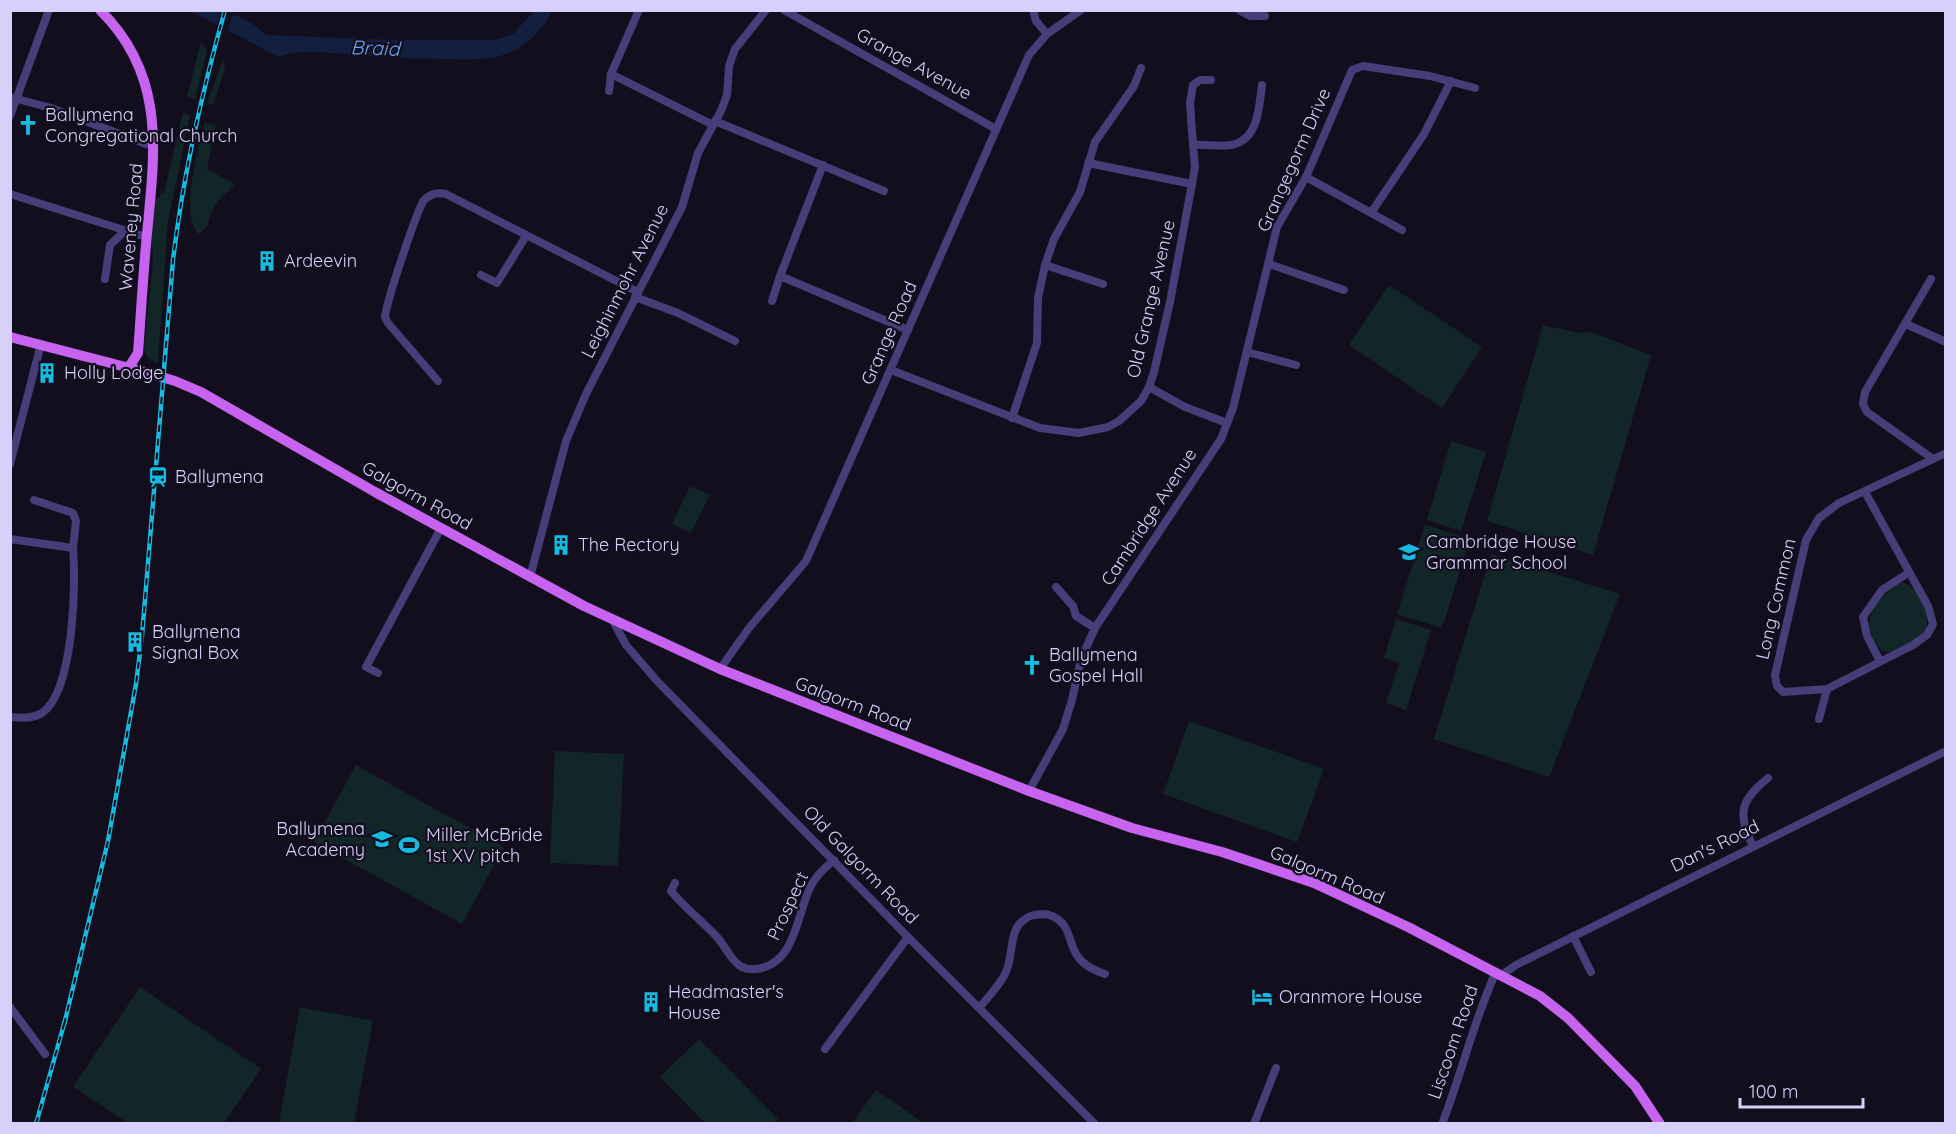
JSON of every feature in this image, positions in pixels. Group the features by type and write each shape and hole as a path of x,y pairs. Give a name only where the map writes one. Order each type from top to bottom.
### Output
{"main road":[{"name":"Waveney Road","path":"100,10 124,38 139,67 152,113 154,145 138,353 145,372"},
{"name":"Galgorm Road","path":"10,337 129,367 175,381 201,392 530,577 613,621 720,669 1132,828 1221,852 1314,883 1540,996 1568,1018 1635,1086 1659,1124"},
{"name":"Waveney Road","path":"129,367 138,353"}],"street":[{"path":"10,116 14,98 49,10"},
{"path":"609,91 611,74 639,10"},
{"name":"Leighinmohr Avenue","path":"530,577 566,441 599,367 682,207 698,153 727,95 729,66 735,49 766,10"},
{"name":"Grange Avenue","path":"784,10 996,129"},
{"path":"1033,10 1036,21 1047,34"},
{"name":"Grange Road","path":"720,669 748,628 806,561 1029,55 1047,34 1081,10"},
{"path":"1239,10 1250,16 1265,16"},
{"name":"Grangegorm Drive","path":"1227,423 1233,408 1277,227 1306,177 1352,70 1363,66 1430,76 1475,88"},
{"path":"1012,418 1037,343 1038,298 1045,265 1054,239 1077,200 1098,135 1134,86 1141,68"},
{"path":"611,74 714,123 884,191"},
{"name":"Old Grange Avenue","path":"891,370 1040,428 1063,432 1095,431 1108,427 1131,412 1149,387 1168,311 1195,167 1190,103 1193,85 1200,80 1211,80"},
{"path":"1371,213 1424,134 1451,81"},
{"path":"1193,145 1231,145 1247,136 1255,125 1262,85"},
{"path":"14,98 51,108 154,145"},
{"path":"1089,163 1192,184"},
{"path":"772,301 823,165"},
{"path":"1306,177 1402,230"},
{"path":"438,381 385,317 424,201 437,193 446,194 637,294 735,341"},
{"path":"10,194 147,237"},
{"path":"105,279 110,245 126,230"},
{"path":"481,275 497,283 526,236"},
{"path":"1269,264 1344,290"},
{"path":"1045,265 1103,284"},
{"path":"780,276 908,330"},
{"path":"1931,279 1865,392 1863,406 1868,413 1933,459"},
{"path":"1906,324 1946,342"},
{"path":"10,464 41,344"},
{"path":"1247,352 1296,365"},
{"path":"1149,387 1185,408 1227,423"},
{"name":"Cambridge Avenue","path":"1029,790 1064,729 1081,658 1095,628 1221,439 1227,423"},
{"path":"10,428 20,431"},
{"name":"Long Common","path":"1827,689 1786,692 1779,689 1775,675 1804,547 1815,522 1827,510 1946,453"},
{"path":"1819,719 1827,689 1927,635 1933,624 1928,606 1864,492"},
{"path":"10,717 30,718 43,712 53,699 65,673 75,572 73,548 76,521 73,513 34,500"},
{"path":"378,673 366,667 441,528"},
{"path":"10,539 73,548"},
{"path":"1880,661 1867,636 1863,617 1882,590 1908,573"},
{"path":"1056,587 1072,606 1076,616 1095,628"},
{"name":"Old Galgorm Road","path":"613,621 626,645 658,682 908,937 980,1007 1037,1068 1095,1124"},
{"name":"Dan's Road","path":"1500,974 1946,751"},
{"path":"1754,846 1744,826 1743,813 1751,794 1768,778"},
{"name":"Prospect","path":"675,883 671,891 684,907 718,937 738,964 749,970 757,969 771,964 785,952 811,885 834,860"},
{"path":"980,1007 1007,971 1015,930 1026,918 1032,916 1048,914 1059,920 1067,930 1078,959 1088,968 1105,974"},
{"path":"1574,936 1591,972"},
{"path":"825,1049 908,937"},
{"name":"Liscoom Road","path":"1442,1124 1480,1007 1500,974"},
{"path":"10,1008 45,1054"},
{"path":"1254,1124 1276,1068"}],"green space":[{"path":"201,43 207,50 195,100 187,96"},
{"path":"223,59 225,68 213,105 207,103"},
{"path":"183,112 190,116 168,221 158,361 156,363 147,357 144,350 153,261 155,200 164,193"},
{"path":"205,122 215,126 207,169 236,185 218,202 211,213 208,225 199,234 193,225 191,197 195,163"},
{"path":"1389,285 1482,347 1442,408 1349,345"},
{"path":"1543,325 1580,333 1591,332 1651,355 1593,555 1534,538 1487,521"},
{"path":"1451,441 1486,452 1461,531 1427,520"},
{"path":"690,486 710,495 691,533 672,524"},
{"path":"1425,525 1470,539 1442,628 1397,614"},
{"path":"1491,554 1620,594 1549,777 1434,739"},
{"path":"1900,582 1912,588 1918,595 1925,610 1927,626 1918,639 1888,652 1875,642 1869,624 1874,608"},
{"path":"1396,619 1431,630 1406,710 1386,703 1399,663 1384,658"},
{"path":"1189,721 1324,769 1297,842 1163,794"},
{"path":"555,751 624,754 618,866 550,863"},
{"name":"Miller McBride 1st XV pitch","path":"356,765 504,847 462,924 314,842"},
{"path":"140,987 261,1069 224,1123 128,1123 73,1087"},
{"path":"300,1007 373,1021 354,1123 279,1123"},
{"path":"699,1039 778,1119 774,1123 705,1123 660,1077"},
{"path":"876,1090 924,1123 852,1123"}],"water":[{"name":"Braid","path":"190,11 226,11 250,22 267,35 394,40 495,40 513,34 534,11 552,11 538,32 511,52 496,57 462,60 313,52 279,57"}],"pier":[{"path":"221,11 234,11 227,33 216,27"}],"railway":[{"path":"64,1025 108,841 136,684 177,228 194,134 225,10"},
{"path":"36,1124 66,1017"}],"place":[{"name":"Ballymena Congregational Church","path":"28,125"},
{"name":"Ardeevin","path":"267,261"},
{"name":"Holly Lodge","path":"47,373"},
{"name":"Ballymena","path":"158,477"},
{"name":"The Rectory","path":"561,545"},
{"name":"Cambridge House Grammar School","path":"1409,552"},
{"name":"Ballymena Signal Box","path":"135,642"},
{"name":"Ballymena Gospel Hall","path":"1032,665"},
{"name":"Ballymena Academy","path":"382,839"},
{"name":"Miller McBride 1st XV pitch","path":"409,845"},
{"name":"Oranmore House","path":"1262,997"},
{"name":"Headmaster's House","path":"651,1002"}]}
